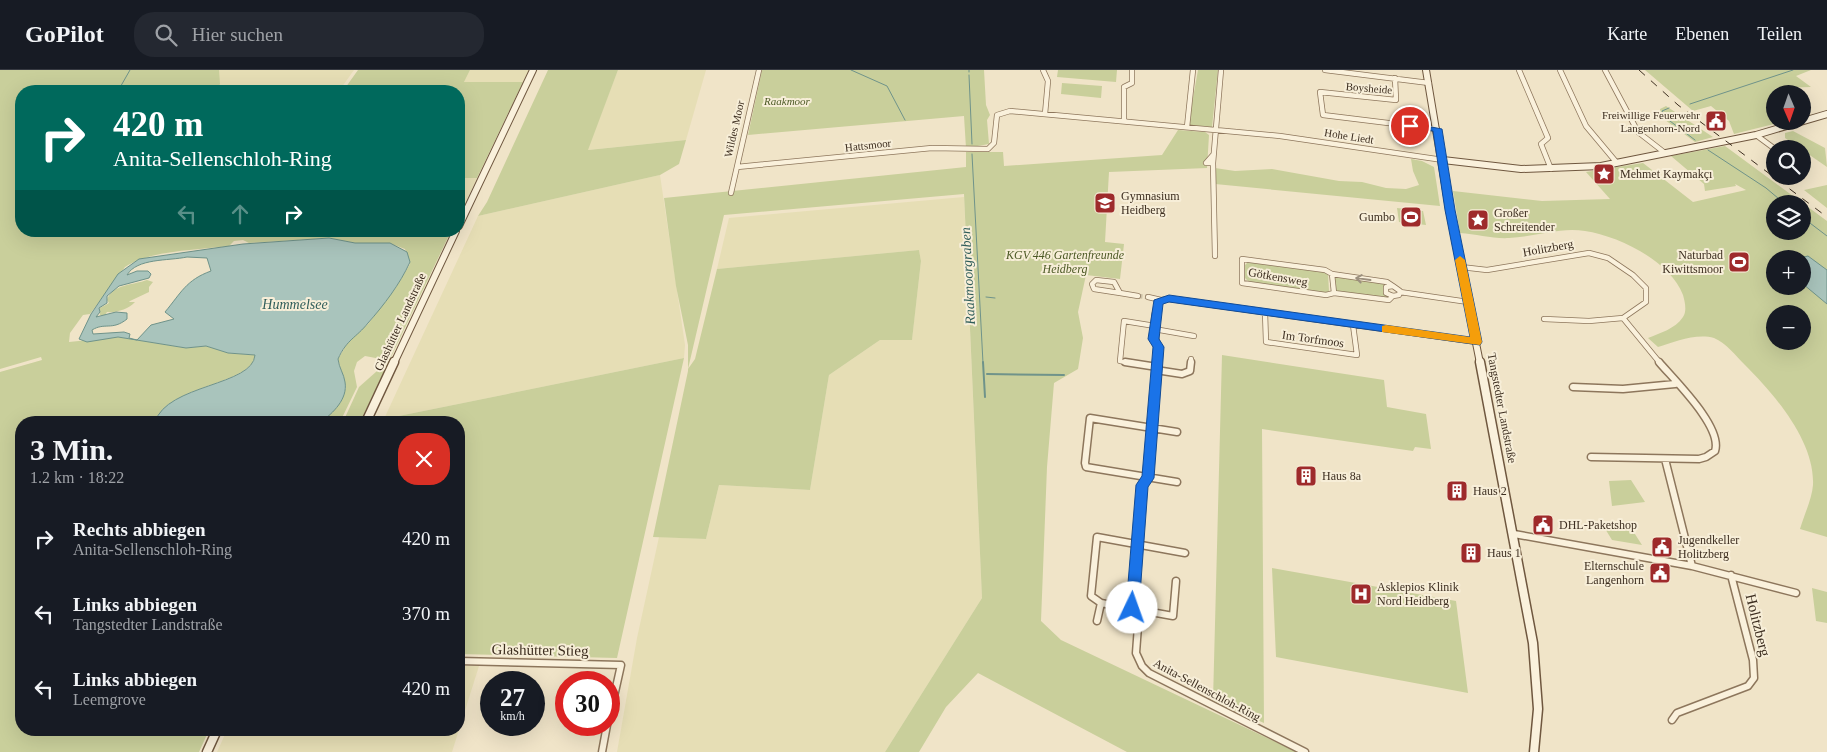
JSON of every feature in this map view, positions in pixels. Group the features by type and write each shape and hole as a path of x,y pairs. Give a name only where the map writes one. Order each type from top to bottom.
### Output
{"street":[{"path":"465,213 533,70"},
{"name":"Wildes Moor","path":"731,193 759,70"},
{"path":"1043,70 1042,74 1048,81 1045,114"},
{"path":"1124,121 1124,87 1132,83 1132,70"},
{"path":"1187,127 1193,70"},
{"path":"1215,256 1213,154 1221,70"},
{"path":"1325,70 1429,83"},
{"name":"Tangstedter Landstraße","path":"1426,70 1443,160 1450,210 1514,534 1535,656 1538,709 1534,752"},
{"path":"1519,70 1548,138 1541,144 1551,169"},
{"path":"1560,70 1586,126 1617,163"},
{"path":"1605,70 1638,132 1665,153"},
{"name":"Boysheide","path":"1395,78 1396,100 1320,92 1323,115 1437,129"},
{"name":"Hohe Liedt","path":"995,140 994,121 1001,113 1045,114 1298,139 1488,166 1551,169 1617,163 1756,135 1827,114"},
{"path":"1756,135 1766,142"},
{"name":"Hattsmoor","path":"737,167 932,148 983,150 992,147 995,140"},
{"name":"Glashütter Landstraße","path":"369,416 453,237"},
{"name":"Holitzberg","path":"1461,267 1487,270 1578,253 1599,255 1608,258 1633,275 1646,288 1646,302 1623,318 1589,321 1544,319"},
{"name":"Götkensweg","path":"1393,286 1387,282 1332,274 1326,270 1242,259 1242,283 1326,294 1334,292 1389,300 1393,296"},
{"path":"1332,274 1334,292"},
{"path":"1120,293 1114,282 1096,280 1092,284 1094,289 1138,296"},
{"path":"1400,292 1398,296 1393,296 1385,290 1388,286 1393,286 1400,292 1468,302"},
{"path":"1148,297 1476,342"},
{"name":"Anita-Sellenschloh-Ring","path":"1161,300 1156,307 1154,328 1154,339 1158,347 1157,369 1148,478 1142,485 1132,608 1137,618 1136,658 1149,674 1305,752"},
{"name":"Im Torfmoos","path":"1265,312 1266,342 1357,355 1353,324"},
{"path":"1591,457 1706,458 1712,455 1718,444 1710,424 1675,384 1623,318"},
{"path":"1191,359 1190,371 1182,374 1120,361 1124,321 1194,336"},
{"path":"1573,387 1623,389 1675,384"},
{"path":"1177,432 1090,418 1086,467 1177,482"},
{"path":"1665,459 1692,566"},
{"name":"Holitzberg","path":"1514,534 1692,566 1796,593"},
{"path":"1176,582 1173,616 1101,602 1091,596 1097,538 1185,553"},
{"name":"Holitzberg","path":"1672,720 1677,713 1748,686 1754,678 1753,660 1731,575"},
{"path":"1097,621 1101,602"},
{"name":"Glashütter Stieg","path":"465,661 621,665 620,671"},
{"path":"207,752 214,736"},
{"path":"602,752 605,736"}],"shaded area":[{"path":"179,70 354,70 343,85 193,85"},
{"path":"470,70 529,70 523,82 464,82"},
{"path":"618,70 706,70 686,140 587,150"},
{"path":"660,175 685,345 684,358 399,416 385,416 478,216"},
{"path":"465,178 477,178 465,203"},
{"path":"964,197 982,598 885,752 617,752 637,638 659,537 706,539 719,485 810,490 829,375 880,340 912,339 921,261 919,250 717,269 729,218"},
{"path":"465,666 479,666 465,711"},
{"path":"224,736 457,736 452,752 217,752"}],"green space":[{"path":"0,70 219,70 219,85 15,85 15,237 448,237 363,416 346,416 359,387 377,371 381,359 365,356 357,362 354,371 357,387 343,416 327,416 336,408 346,388 338,359 350,339 368,324 395,289 410,264 405,249 389,243 355,243 329,238 249,243 243,240 234,241 229,246 161,254 135,261 125,267 90,314 83,315 70,333 69,342 118,337 186,348 206,346 228,353 255,355 251,365 240,373 176,400 163,409 159,416 15,416 15,736 206,736 199,752 0,752 0,372 42,360 41,357 0,369"},
{"path":"358,70 470,70 464,82 523,82 477,178 465,178 465,85 347,85"},
{"path":"548,70 618,70 588,150 686,140 679,164 660,175 478,216 487,202"},
{"name":"Raakmoor","path":"762,70 984,70 986,105 990,115 987,120 989,144 966,148 964,116 748,135"},
{"path":"1058,70 1117,70 1116,82 1057,77"},
{"path":"1198,70 1218,70 1212,127 1188,126"},
{"path":"1645,70 1811,70 1796,76 1808,85 1766,85 1766,126 1734,134 1729,121 1711,106 1693,111"},
{"path":"1062,83 1102,86 1101,98 1061,94"},
{"path":"1666,106 1713,137 1695,142 1661,117 1660,109"},
{"name":"KGV 446 Gartenfreunde Heidberg","path":"1178,130 1205,132 1209,135 1207,168 1109,172 1105,242 1124,244 1120,279 1086,275 1078,312 1083,338 1078,369 1054,383 1047,467 1041,621 1061,640 1297,752 1127,752 978,673 946,707 919,752 885,752 982,598 964,194 724,215 688,369 688,345 676,286 664,198 966,167 966,152 1003,152 1004,166 1162,155"},
{"path":"1793,131 1810,140 1788,140 1785,138 1785,133"},
{"path":"1811,141 1825,148 1827,167 1811,156"},
{"path":"1725,146 1766,176 1766,185 1778,185 1792,195 1766,195 1766,240 1811,240 1811,209 1827,221 1827,537 1800,529 1810,501 1813,485 1812,468 1800,435 1791,419 1768,390 1731,350 1714,338 1693,337 1658,347 1648,338 1676,325 1684,315 1685,303 1683,295 1667,271 1628,244 1585,231 1566,230 1503,238 1460,233 1453,191 1542,201 1610,199 1586,172 1643,163 1693,202 1746,190 1735,184 1736,186 1705,191 1704,184 1671,156"},
{"path":"1411,159 1422,161 1434,167 1440,206 1215,184 1215,168 1235,171 1272,169 1339,181 1362,182 1386,188 1406,189 1419,185 1413,171"},
{"path":"1827,185 1827,208 1811,195 1804,190"},
{"name":"Gumbo","path":"1397,208 1423,211 1426,225 1399,222"},
{"path":"919,250 921,261 912,340 880,340 829,375 810,490 719,485 706,539 653,537 688,369 695,359 717,269"},
{"path":"1248,262 1325,272 1328,274 1329,291 1325,293 1249,282 1245,278 1245,265"},
{"path":"1334,276 1386,283 1390,286 1384,289 1392,297 1335,291"},
{"path":"147,280 153,282 149,287 149,292 130,301 135,302 129,307 100,315 100,308 109,303 107,300 110,295 118,288"},
{"path":"1222,355 1384,380 1387,407 1426,414 1431,449 1415,447 1413,451 1262,429 1264,723 1213,701"},
{"path":"684,358 617,658 465,654 465,416 399,416"},
{"path":"1631,480 1645,502 1612,506 1609,481"},
{"path":"1604,527 1633,531 1642,545 1612,540"},
{"path":"1272,568 1456,601 1468,693 1276,657"},
{"path":"1812,588 1827,592 1827,623 1816,621"}],"water":[{"name":"Hummelsee","path":"329,238 355,243 390,243 407,252 410,262 386,302 341,352 338,359 344,376 344,394 339,405 328,416 159,416 163,409 175,400 240,373 251,365 255,355 228,353 206,346 186,348 118,337 87,342 79,339 91,314 118,274 139,259 243,244","holes":["187,257 207,258 211,271 190,283 165,312 174,319 151,325 137,340 129,338 130,334 124,332 93,334 92,330 117,325 127,319 127,313 116,312 96,317 100,312 99,308 107,303 107,296 119,286 149,278 151,274 148,271 137,271 127,275 138,266 154,261"]},
{"path":"1811,258 1827,270 1827,304 1811,291"}],"waterway":[{"path":"121,85 130,70"},
{"path":"851,70 887,86 905,120"},
{"path":"1690,104 1793,70"},
{"name":"Raakmoorgraben","path":"969,75 972,144"},
{"path":"1669,108 1662,111 1666,118 1695,140"},
{"path":"1708,150 1774,195"},
{"name":"Raakmoorgraben","path":"972,154 983,363"},
{"path":"1811,224 1827,236"},
{"path":"986,297 995,298"},
{"name":"Raakmoorgraben","path":"983,362 985,397"},
{"path":"987,374 1064,375"}],"tunnel":[{"path":"1138,296 1148,297"}],"railway":[{"path":"1639,70 1678,105 1827,217"}],"slow traffic":[{"path":"1386,329 1476,342 1460,260"}],"place":[{"name":"Freiwillige Feuerwehr Langenhorn-Nord","path":"1716,121"},
{"name":"Mehmet Kaymakçı","path":"1604,174"},
{"name":"Gymnasium Heidberg","path":"1105,203"},
{"name":"Gumbo","path":"1411,217"},
{"name":"Großer Schreitender","path":"1478,220"},
{"name":"Naturbad Kiwittsmoor","path":"1739,262"},
{"name":"Haus 8a","path":"1306,476"},
{"name":"Haus 2","path":"1457,491"},
{"name":"DHL-Paketshop","path":"1543,525"},
{"name":"Jugendkeller Holitzberg","path":"1662,547"},
{"name":"Haus 1","path":"1471,553"},
{"name":"Elternschule Langenhorn","path":"1660,573"},
{"name":"Asklepios Klinik Nord Heidberg","path":"1361,594"}],"route":[{"path":"1132,608 1142,485 1148,478 1158,347 1154,339 1158,302 1169,299 1476,342 1450,210 1437,129 1410,126"}]}
